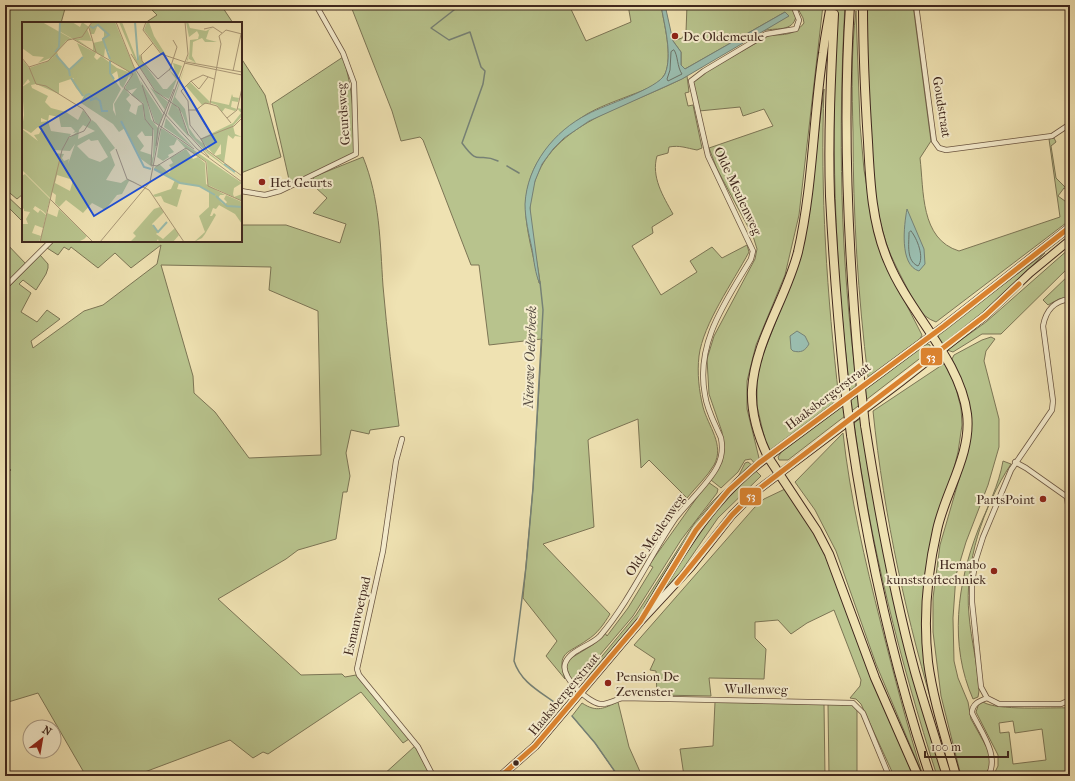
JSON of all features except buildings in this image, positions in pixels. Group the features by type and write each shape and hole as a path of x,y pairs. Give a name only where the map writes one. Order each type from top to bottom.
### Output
{"highway":[{"path":"831,5 822,54 802,231 791,275 760,350 753,381 752,400 755,422 768,457 817,531 829,554 875,678 918,776"},
{"path":"834,5 830,84 830,196 844,381 864,515 880,595 896,659 930,776"},
{"path":"850,5 846,121 847,188 851,289 865,425 877,500 900,610 915,671 947,776"},
{"path":"863,5 866,115 870,184 876,218 887,260 906,298 952,368 961,386 967,414 968,434 962,456 937,527 930,564 926,602 928,664 956,776"}],"main road":[{"name":"Haaksbergerstraat","path":"640,622 686,547 707,516 729,490 768,457 931,336 1070,226"},
{"name":"Haaksbergerstraat","path":"501,776 535,746 640,622 691,567 732,515 755,492 883,396 986,315 1030,273 1070,240"}],"street":[{"name":"Geurdsweg","path":"242,191 265,196 280,192 356,154 357,142 354,83 343,53 316,5"},
{"name":"Olde Meulenweg","path":"581,692 568,679 565,668 566,662 574,653 590,645 601,635 679,514 714,472 722,452 721,438 704,394 704,358 713,326 751,259 753,251 708,156 691,82 704,71 766,34 796,29 799,20 794,5"},
{"name":"Goudstraat","path":"916,5 934,141 939,148 946,150 1052,136 1070,124"},
{"path":"1066,5 1070,10"},
{"path":"5,287 50,242"},
{"path":"1070,299 1052,306 1045,317 1044,326 1053,405 1049,416 1015,462 983,536 974,570 972,602 982,687 986,698 999,704 1061,704 1070,700"},
{"name":"Esmanvoetpad","path":"402,439 396,461 383,551 357,669 359,675 418,747 433,776"},
{"path":"1015,462 1068,496 1070,519"},
{"name":"Wullenweg","path":"581,692 602,704 623,698 853,703 863,713 889,776"},
{"path":"986,698 975,704 972,713 991,754 993,765 988,776"}],"green space":[{"path":"33,5 66,5 61,22 22,22 22,195 17,199 5,189 5,11"},
{"path":"147,5 221,5 232,22 146,22 157,15"},
{"path":"359,5 569,5 586,41 631,22 628,5 661,5 668,49 667,67 662,79 653,86 596,109 573,123 550,145 534,170 528,184 526,217 539,283 531,226 530,207 536,179 548,156 566,137 588,122 687,76 689,92 685,93 688,106 693,105 702,148 697,150 673,146 669,147 668,153 657,156 657,179 662,193 673,214 652,227 653,233 632,246 661,295 697,272 690,261 712,247 722,258 747,245 749,252 706,330 698,362 699,388 703,407 717,443 717,458 714,465 705,478 687,498 649,460 641,468 638,419 591,438 588,440 594,527 543,544 610,614 603,625 591,638 569,651 563,658 562,663 565,679 546,656 557,641 523,598 533,488 542,339 489,345 479,265 471,265 423,140 420,137 401,141 392,111 352,9"},
{"path":"687,5 792,5 796,16 791,25 787,27 762,31 788,16 785,12 685,69 681,65 681,52 673,41 682,38 686,32"},
{"path":"796,5 823,5 799,215 785,275 756,345 747,381 747,409 759,458 755,464 751,459 745,460 738,472 721,488 711,480 722,462 722,432 709,394 707,359 714,336 755,259 757,249 753,236 717,169 709,148 773,126 764,109 743,116 740,107 699,111 692,82 697,77 770,35 789,34 797,30 804,23"},
{"path":"837,5 845,5 841,148 842,195 847,291 857,385 850,391 840,295 835,198 834,102"},
{"path":"866,5 913,5 931,141 920,158 924,199 926,212 931,225 937,236 946,245 959,251 1060,217 1049,139 1054,138 1056,142 1051,146 1056,178 1068,190 1064,188 1058,196 1069,204 1070,203 1070,220 936,322 921,312 897,268 888,249 878,209 873,181 868,122"},
{"path":"856,11 860,124 864,170 872,216 885,263 922,335 920,339 868,377 859,286 854,193 852,71"},
{"path":"343,57 351,92 355,151 351,156 290,184 272,104"},
{"path":"242,60 265,95 281,157 242,173"},
{"path":"824,89 824,205 828,283 839,399 770,450 767,449 757,406 757,381 759,365 783,303 812,183"},
{"path":"363,157 369,173 376,205 380,237 386,321 399,426 370,430 369,434 351,430 346,453 350,476 347,492 343,492 336,539 298,550 286,559 218,599 301,675 342,674 345,677 356,675 409,739 403,743 361,692 268,754 263,752 253,758 230,740 134,776 86,776 62,734 62,719 53,719 38,693 5,703 5,476 11,470 5,464 5,291 40,255 48,264 46,274 36,290 23,280 19,284 31,293 21,312 37,322 47,310 60,319 31,341 33,348 84,311 103,305 157,264 161,245 131,268 115,253 98,268 71,247 69,250 64,247 58,255 47,248 53,242 242,242 242,225 286,225 340,243 346,224 313,213 327,198 315,187 313,177","holes":["161,265 271,267 269,290 318,311 321,455 249,458 215,412 194,393 193,376"]},
{"path":"5,194 22,210 22,221 7,206 5,208"},
{"path":"5,242 26,264 5,285"},
{"path":"1070,248 1070,266 1001,334 982,334 953,352 947,350 986,322"},
{"path":"1045,253 987,310 941,345 935,336"},
{"path":"1070,274 1070,296 1059,299 1048,305 1043,300"},
{"path":"991,337 995,339 986,351 984,361 999,419 999,447 988,485 966,542 956,575 953,618 954,661 958,678 968,702 971,719 991,755 991,764 985,776 961,776 941,696 933,632 933,598 940,545 969,445 959,376 952,359 954,355 982,340"},
{"path":"925,343 930,345 930,348 923,356 788,460 779,460 778,457 782,451"},
{"path":"945,363 955,385 961,408 962,425 958,452 924,589 938,724 916,647 898,569 883,490 873,411"},
{"path":"861,418 879,528 945,776 937,776 923,732 888,601 869,513 854,423"},
{"path":"843,433 854,505 869,577 901,700 923,776 876,664 836,551 815,510 795,482"},
{"path":"1003,461 1011,464 992,498 984,517 973,556 970,576 968,595 969,615 979,691 978,697 973,699 965,678 958,636 961,593 971,551 978,530 996,488"},
{"path":"748,462 753,466 738,480 640,615 593,672 583,679 636,615 694,524 712,502 739,475 745,463"},
{"path":"755,470 761,476 718,518 673,583 657,599 678,562 717,507"},
{"path":"708,482 718,489 717,493 681,540 633,616 577,682 571,680 566,666 568,660 594,644 605,633 607,636 628,608 653,567 649,565"},
{"path":"785,489 806,517 823,550 913,776 894,776 861,704 856,699 850,698 860,686 861,680 834,610 807,623 791,634 778,620 755,622 755,638 766,649 764,679 709,678 711,696 657,695 656,671 650,670 655,659 634,645 754,508 764,499"},
{"path":"618,702 629,747 642,776 618,776 595,743 572,716 582,703 596,709 604,708"},
{"path":"715,702 824,704 825,776 684,776 680,749 713,746"},
{"path":"983,702 990,705 1012,708 1070,708 1070,776 993,776 998,766 998,755 976,712 979,703","holes":["1013,721 1015,733 1042,729 1046,760 1013,764 1009,732 1000,733 999,723"]},
{"path":"828,704 852,705 857,709 857,776 829,776"},
{"path":"415,746 431,776 382,776"}],"water":[{"path":"661,5 665,5 673,41 681,52 681,65 685,69 785,12 789,16 682,79 589,121 564,138 553,149 542,164 535,181 530,208 540,284 535,267 525,210 527,190 531,176 544,151 564,130 576,121 596,110 642,91 660,80 665,74 668,49"},
{"path":"907,209 924,249 925,264 919,271 908,261 904,244"},
{"path":"797,331 805,336 809,344 801,352 793,351 791,349 790,336"}],"waterway":[{"path":"352,9 359,5"},
{"path":"455,5 454,10 431,28 449,40 470,32 481,67 485,71 483,84 462,143 472,155 479,158 486,157 498,161"},
{"path":"507,166 519,173"},
{"name":"Nieuwe Oelerbeek","path":"540,282 543,310 533,488 526,567 514,661 521,675 538,691 558,705"},
{"name":"Nieuwe Oelerbeek","path":"572,716 595,743 618,776"}],"transit line":[{"name":"53","path":"501,776 535,746 640,622 696,530 729,490 759,463 944,326 1070,227"},
{"name":"53","path":"677,583 732,515 755,492 986,315 1019,284"}],"place":[{"name":"De Oldemeule","path":"675,36"},
{"name":"Het Geurts","path":"262,182"},
{"name":"PartsPoint","path":"1043,499"},
{"name":"Hemabo kunststoftechniek","path":"994,571"},
{"name":"Pension De Zevenster","path":"608,683"}]}
